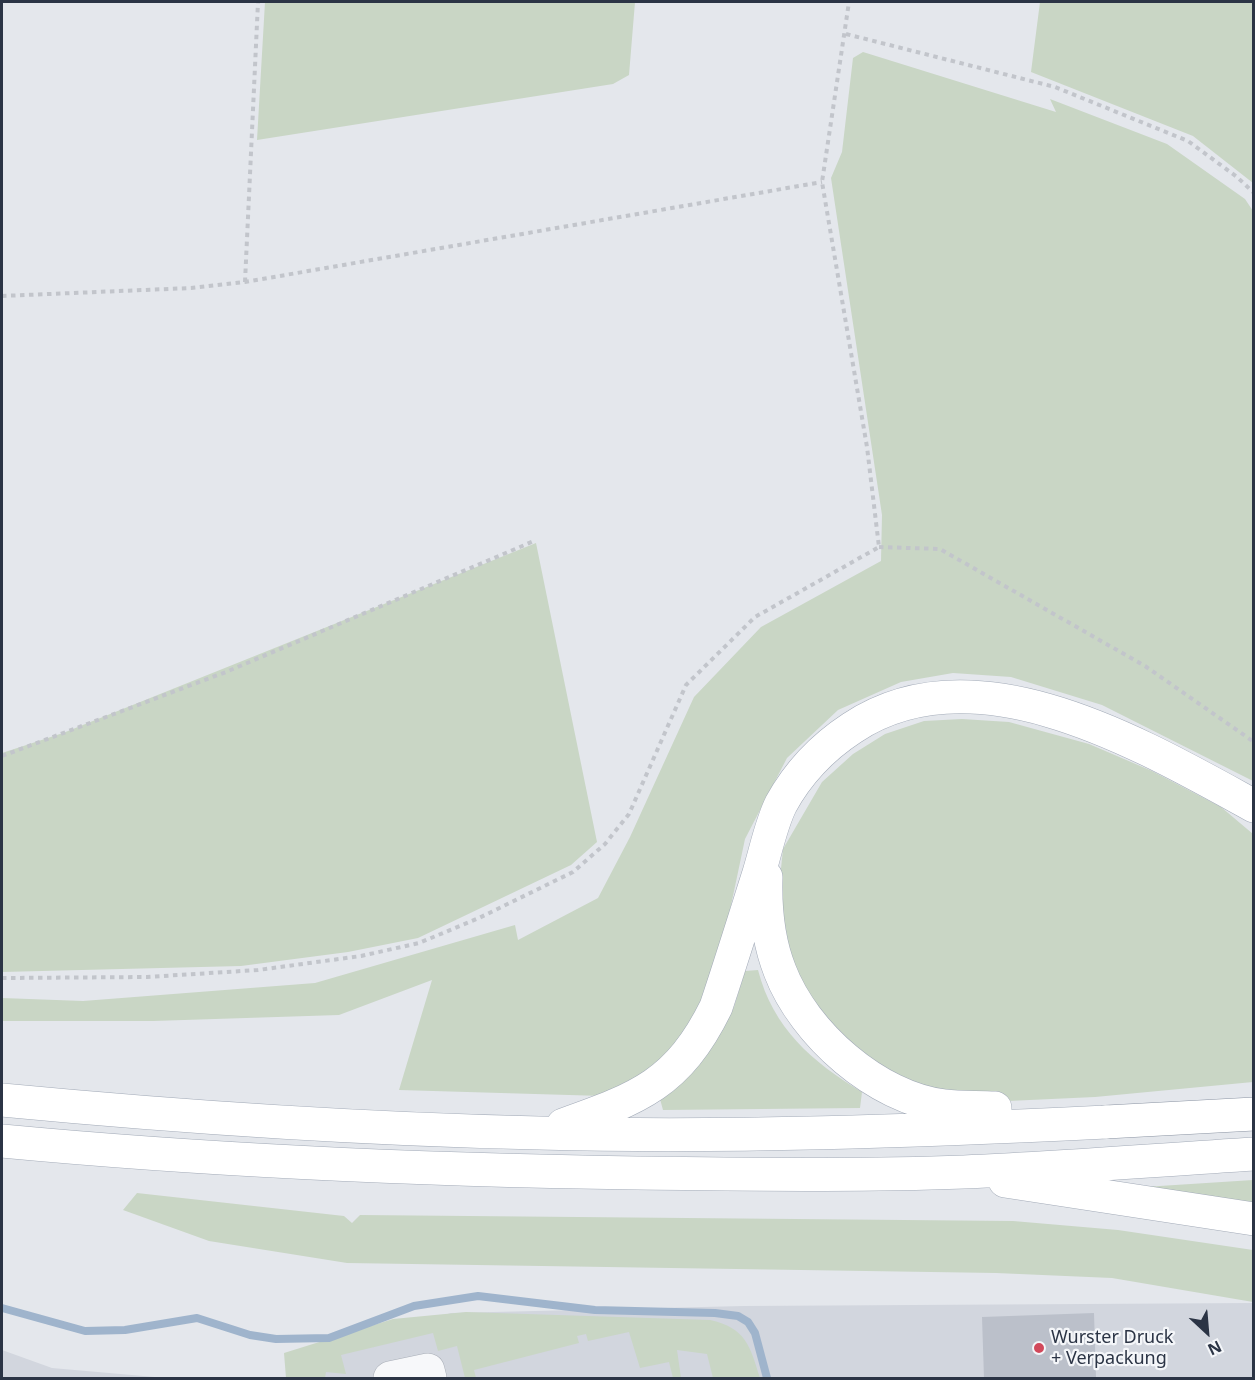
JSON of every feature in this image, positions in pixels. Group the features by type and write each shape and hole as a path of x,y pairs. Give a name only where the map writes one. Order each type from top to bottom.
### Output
{"main road":[{"path":"541,1133 612,1108 648,1091 669,1075 686,1056 703,1034 716,1007 781,805 802,772 832,741 875,712 917,699 956,695 1012,700 1095,728 1161,755 1254,806"},
{"path":"768,842 765,910 780,972 808,1021 841,1057 893,1090 942,1106 1009,1108 1106,1122"},
{"path":"2,1100 322,1125 541,1133 966,1129 1254,1114"},
{"path":"2,1141 220,1159 488,1170 776,1175 965,1172 1254,1154"},
{"path":"965,1172 1030,1187 1254,1219"}],"lane":[{"path":"390,1378 428,1370 430,1378"}],"path":[{"path":"245,282 258,2"},
{"path":"849,2 822,182 867,447 879,547"},
{"path":"846,34 1055,87 1188,141 1238,177 1254,193"},
{"path":"2,296 191,288 245,282 822,182"},
{"path":"2,756 226,672 534,541"},
{"path":"2,978 147,977 269,968 361,956 419,943 479,918 573,872 605,844 629,814 686,685 755,617 879,547 940,549 1145,666 1254,742"}],"shaded area":[{"path":"1253,1303 1253,1378 314,1378 316,1351 451,1313 744,1306"},
{"path":"2,1350 52,1368 166,1378 2,1378"}],"green space":[{"path":"265,2 635,2 629,75 613,84 257,140"},
{"path":"1040,2 1253,2 1253,183 1193,136 1031,72"},
{"path":"863,52 1056,112 1050,99 1167,144 1245,199 1253,211 1253,781 1102,705 1011,677 953,673 901,682 838,710 787,758 745,839 722,948 691,1028 648,1075 603,1096 399,1090 432,980 339,1015 153,1021 2,1021 2,998 83,1001 315,983 515,925 518,940 598,898 630,837 694,697 761,627 881,561 882,515 831,178 842,152 853,58"},
{"path":"536,543 597,842 571,865 418,938 348,952 241,966 2,972 2,753 63,733"},
{"path":"962,719 1009,722 1089,744 1152,771 1221,807 1253,834 1253,1082 1095,1097 1008,1101 943,1093 870,1065 817,1016 794,969 777,908 783,849 822,782 853,754 885,734 924,721"},
{"path":"758,970 765,991 784,1026 811,1056 862,1092 860,1108 663,1110 660,1099 717,1038 734,1007 745,971"},
{"path":"1253,1180 1253,1205 1144,1187"},
{"path":"137,1193 344,1216 352,1223 360,1215 1013,1221 1118,1230 1253,1250 1253,1302 1112,1278 996,1273 347,1263 209,1241 123,1210"},
{"path":"466,1312 710,1320 722,1323 739,1333 749,1348 760,1378 713,1378 707,1354 677,1350 681,1378 673,1378 669,1362 640,1368 629,1332 588,1341 586,1334 577,1336 579,1343 474,1370 476,1378 465,1378 457,1346 438,1351 433,1333 341,1355 346,1374 326,1372 325,1378 286,1378 284,1353 393,1319"}],"building":[{"name":"Wurster Druck + Verpackung","path":"1094,1313 1096,1378 984,1378 982,1317"}],"waterway":[{"path":"2,1308 85,1331 125,1330 197,1318 250,1335 276,1339 329,1338 414,1306 478,1296 595,1310 715,1313 738,1316 748,1322 755,1333 767,1378"}],"place":[{"name":"Wurster Druck + Verpackung","path":"1039,1348"}]}
